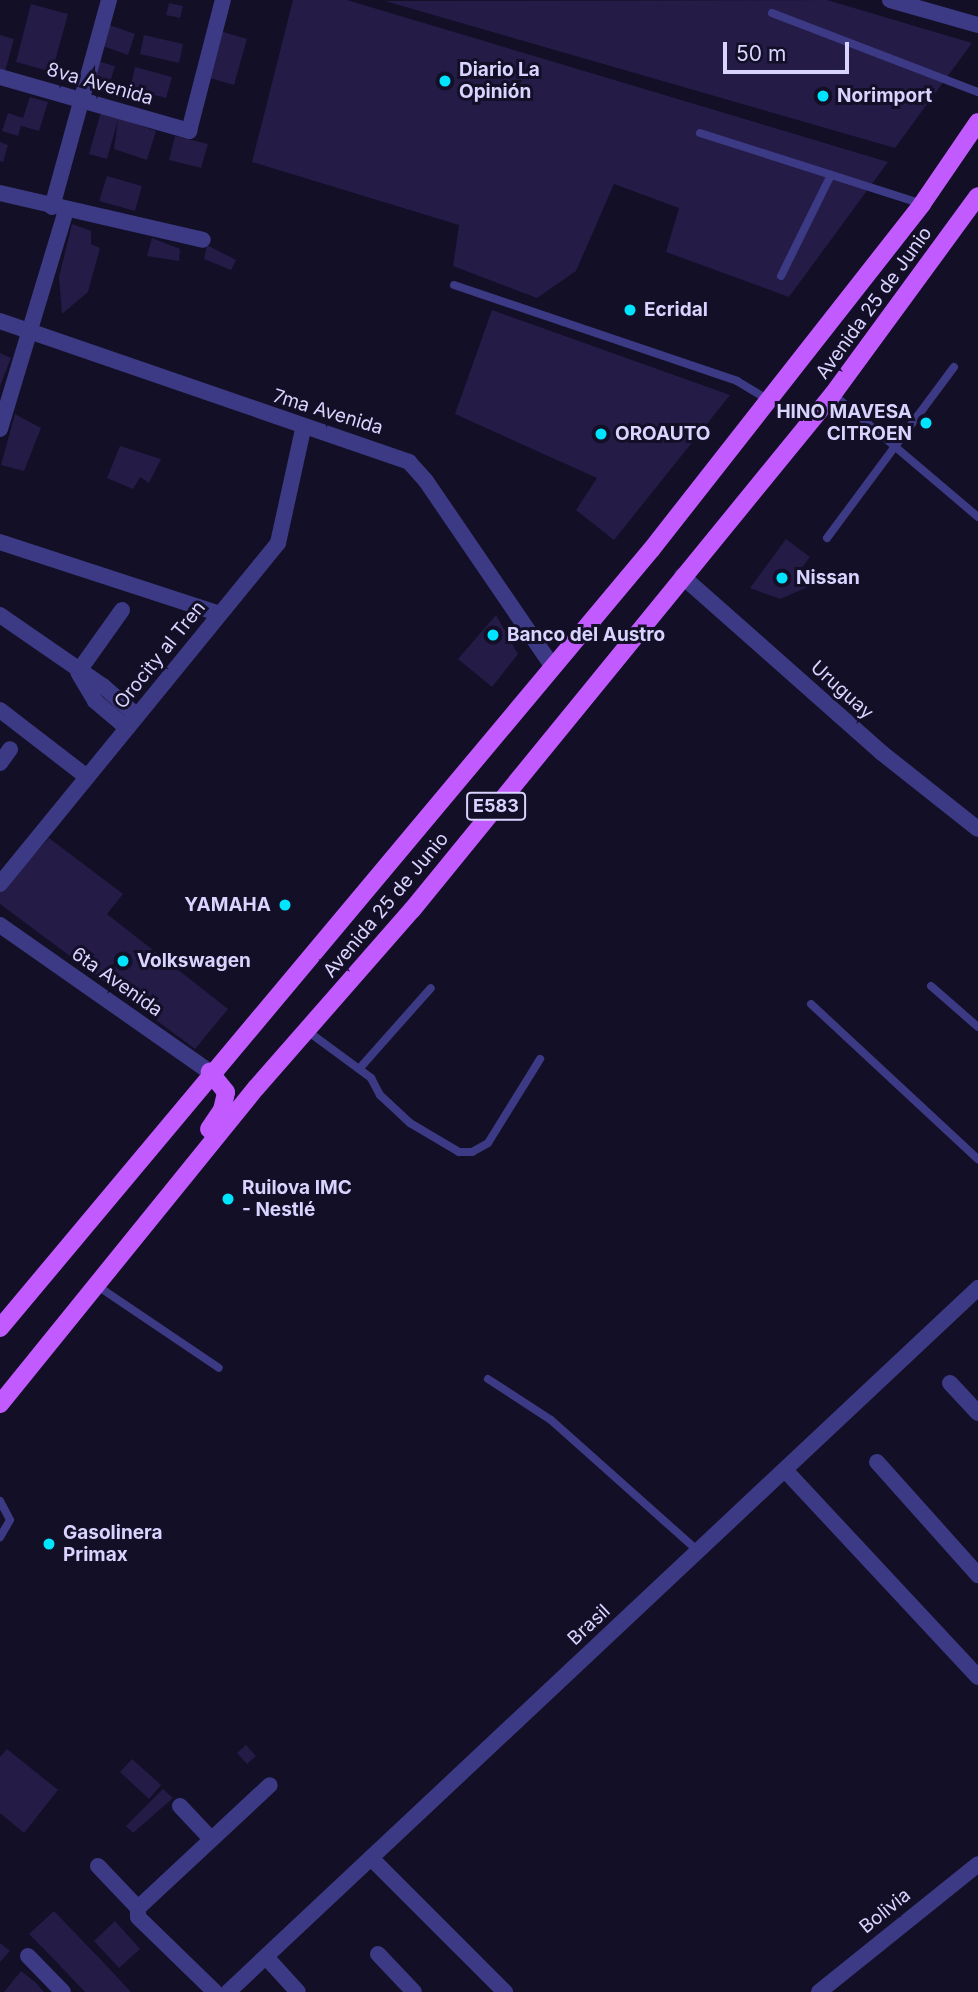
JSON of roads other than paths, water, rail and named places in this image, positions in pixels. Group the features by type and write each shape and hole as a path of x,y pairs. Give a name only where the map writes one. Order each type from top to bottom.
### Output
{"main road":[{"name":"Avenida 25 de Junio","path":"0,1328 209,1073 650,550 922,204 978,122"},
{"name":"Avenida 25 de Junio","path":"0,1404 306,1030 412,910 833,394 978,196"},
{"path":"147,1222 164,1191 222,1110 225,1087 209,1073"}],"street":[{"path":"0,429 31,331 83,101 109,0"},
{"name":"8va Avenida","path":"0,78 189,131 223,0"},
{"path":"890,0 978,25"},
{"path":"0,193 203,240"},
{"name":"7ma Avenida","path":"0,321 303,429 387,452 408,463 426,481 552,666"},
{"name":"Orocity al Tren","path":"0,884 278,542 303,429"},
{"path":"0,542 220,614"},
{"name":"Uruguay","path":"682,576 882,753 978,829"},
{"path":"78,672 122,610"},
{"path":"0,615 78,672 95,701 132,722"},
{"path":"0,710 88,776"},
{"name":"6ta Avenida","path":"0,925 209,1073"},
{"name":"Brasil","path":"228,1992 978,1288"},
{"path":"950,1383 978,1413"},
{"path":"877,1462 978,1576"},
{"path":"785,1470 978,1677"},
{"path":"138,1908 210,1838 270,1785"},
{"path":"180,1805 210,1838"},
{"path":"371,1858 505,1992"},
{"name":"Bolivia","path":"819,1992 978,1864"},
{"path":"98,1866 138,1908 138,1917 215,1992"},
{"path":"378,1954 414,1992"},
{"path":"28,1956 64,1992"},
{"path":"266,1957 298,1992"}],"lane":[{"path":"772,13 978,92"},
{"path":"700,132 922,204"},
{"path":"781,276 831,175"},
{"path":"454,285 737,381 767,399"},
{"path":"827,538 893,445 954,367"},
{"path":"833,394 978,517"},
{"path":"931,986 978,1027"},
{"path":"359,1069 431,988"},
{"path":"811,1004 978,1158"},
{"path":"306,1030 359,1069 410,1123 459,1152 472,1152 488,1143 540,1059"},
{"path":"96,1285 219,1368"},
{"path":"488,1379 551,1420 698,1551"},
{"path":"0,1501 10,1520 0,1537"}],"place":[{"name":"Diario La Opinión","path":"445,81"},
{"name":"Norimport","path":"823,96"},
{"name":"Ecridal","path":"630,310"},
{"name":"HINO MAVESA CITROEN","path":"926,423"},
{"name":"OROAUTO","path":"601,434"},
{"name":"Nissan","path":"782,578"},
{"name":"Banco del Austro","path":"493,635"},
{"name":"YAMAHA","path":"285,905"},
{"name":"Volkswagen","path":"123,961"},
{"name":"Ruilova IMC - Nestlé","path":"228,1199"},
{"name":"Gasolinera Primax","path":"49,1544"}]}
